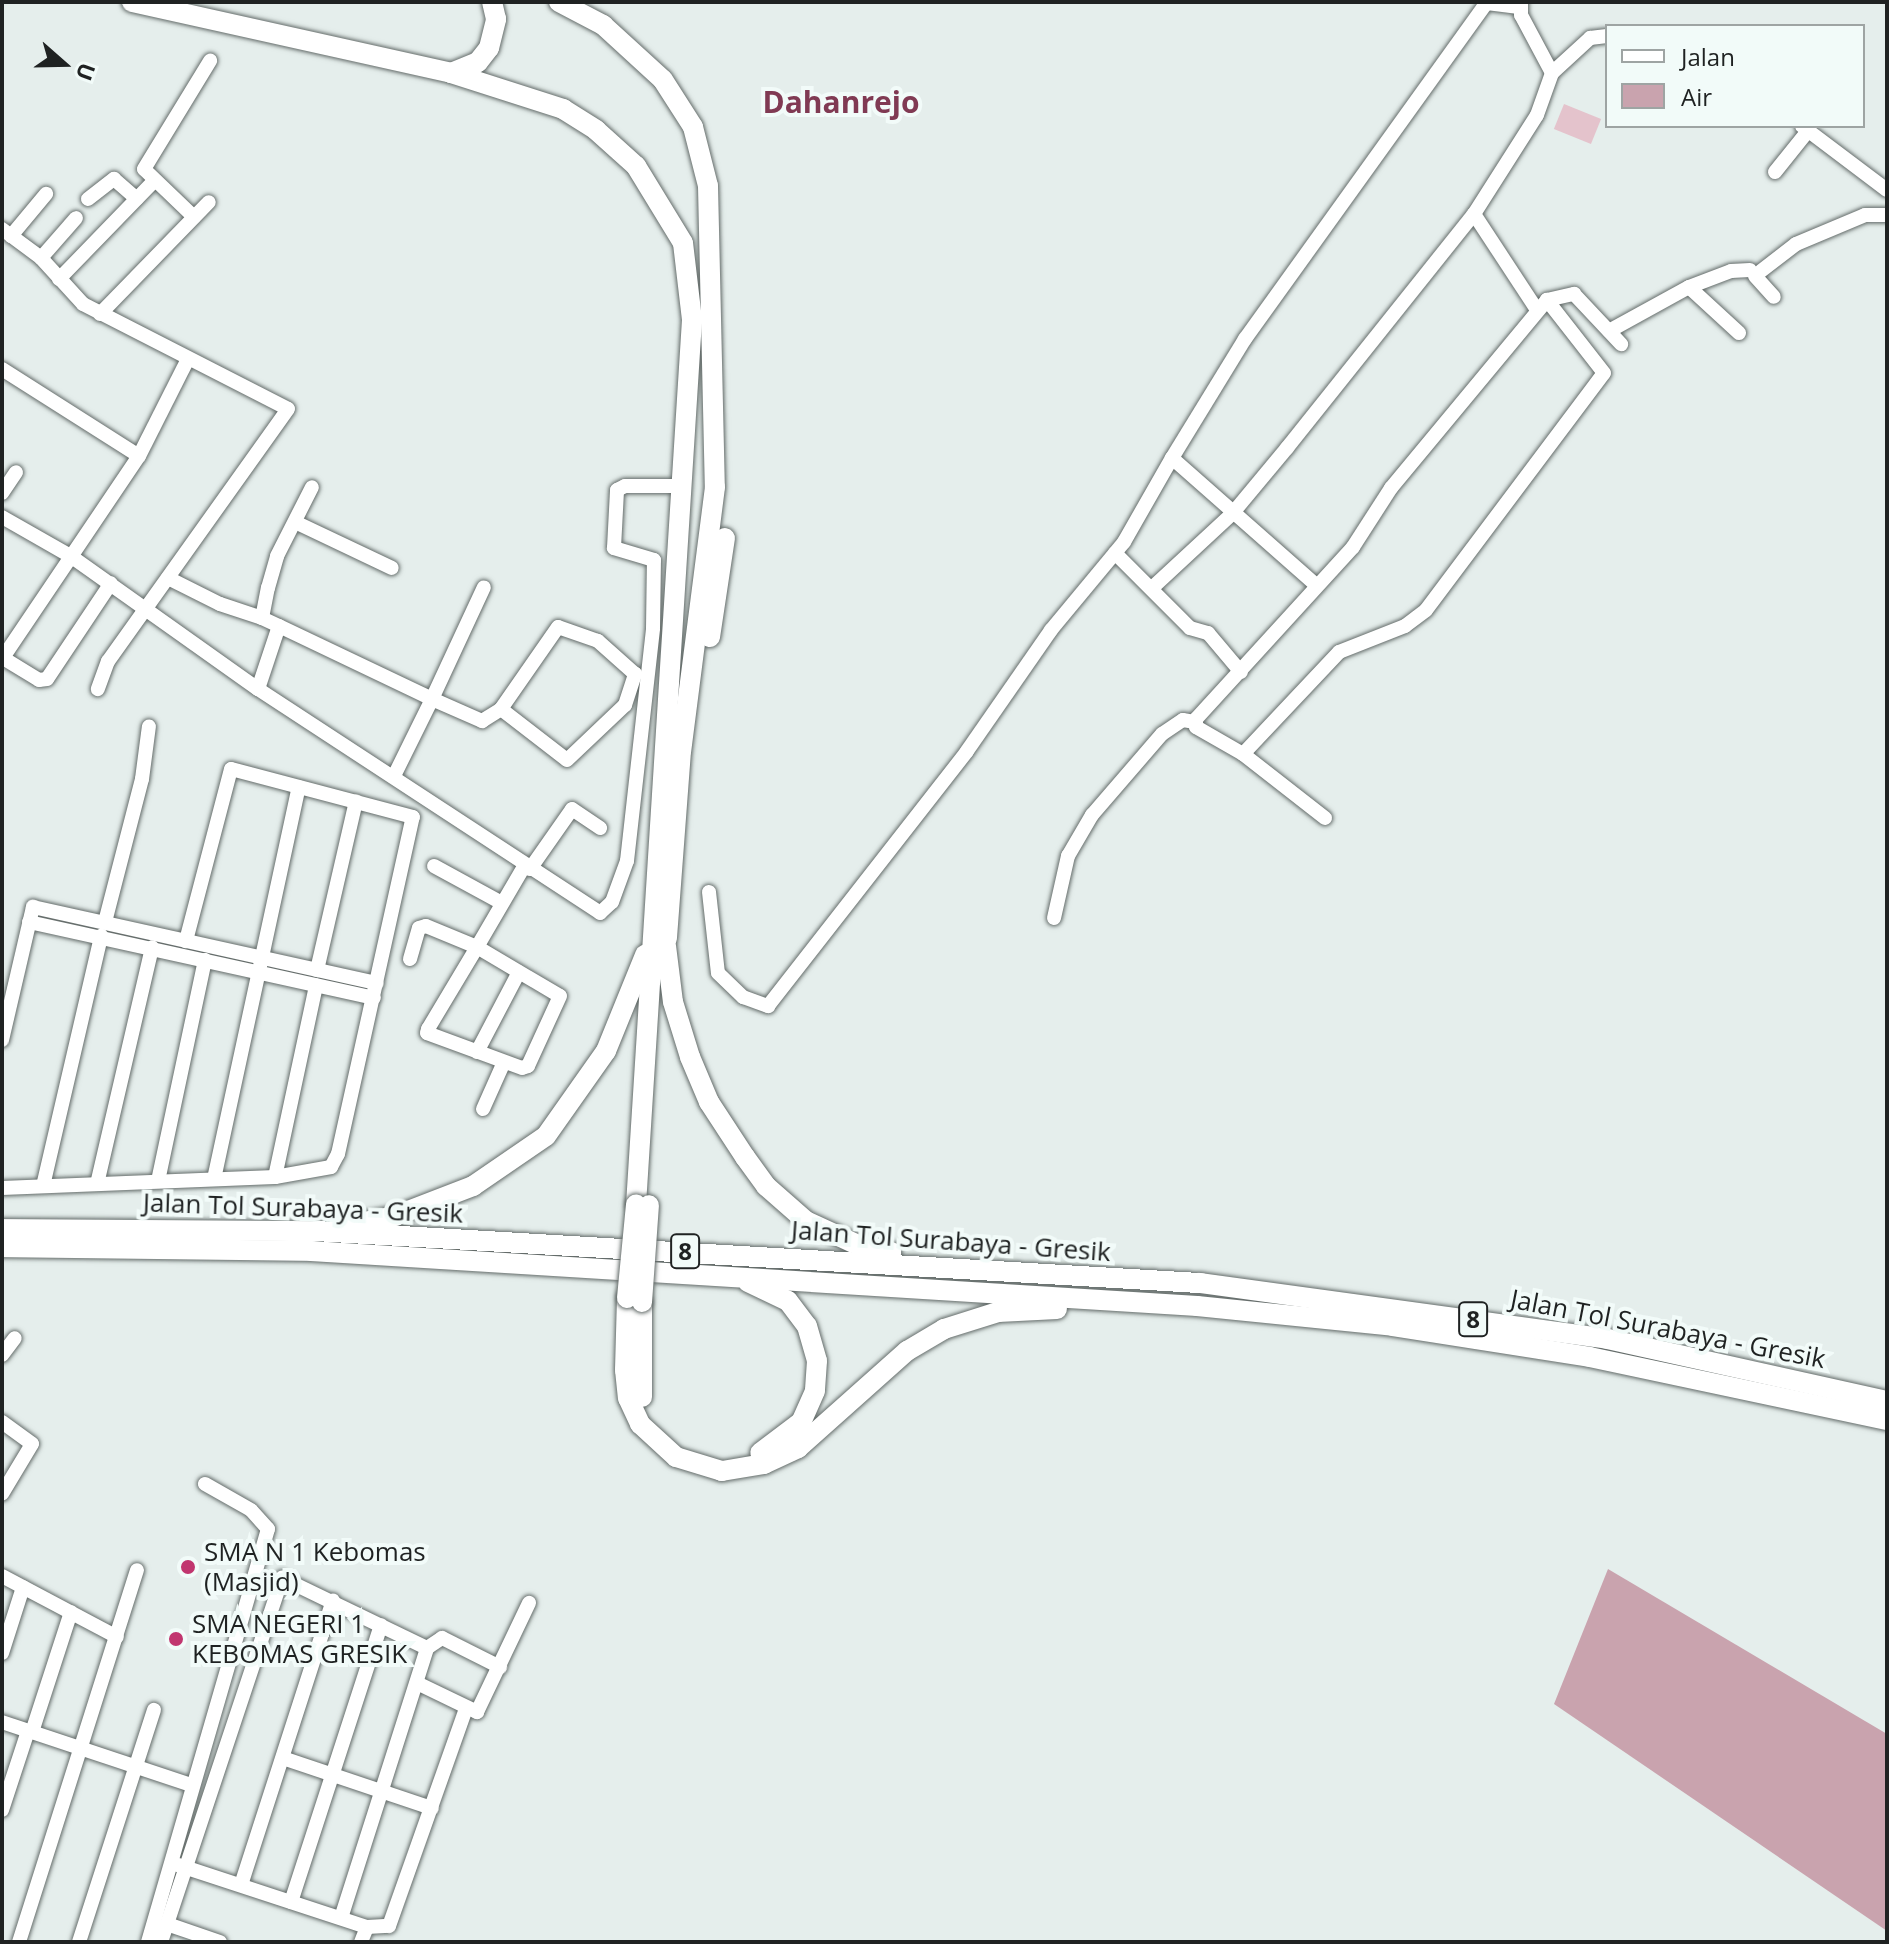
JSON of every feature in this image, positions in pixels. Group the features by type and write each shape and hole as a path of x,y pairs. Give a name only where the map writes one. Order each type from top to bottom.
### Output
{"highway":[{"path":"132,2 451,73 554,106 596,130 636,166 675,224 688,269 691,305 683,486 654,927 642,1204"},
{"path":"451,73 478,62 489,48 496,19 492,2"},
{"path":"538,2 581,12"},
{"path":"559,2 581,12 634,48 680,102 693,127 708,186 711,295 728,491 721,583 681,751 635,1300 625,1370 628,1398 640,1424 676,1457 722,1471 764,1464 798,1448 907,1351 959,1322 1024,1309 1197,1306"},
{"path":"316,1231 395,1216 443,1200 511,1163 546,1136 606,1051 654,927"},
{"path":"666,946 673,1002 709,1102 782,1202 839,1238 873,1250 1054,1273"},
{"name":"Jalan Tol Surabaya - Gresik","path":"2,1229 316,1231 1054,1273 1249,1288 1607,1339 1887,1401"},
{"name":"Jalan Tol Surabaya - Gresik","path":"2,1247 311,1251 726,1274 1197,1306 1393,1326 1590,1357 1887,1420"},
{"path":"635,1300 638,1380 654,1424 699,1454 727,1459 752,1456 783,1440 801,1422 815,1391 817,1361 807,1326 788,1301 726,1274"}],"street":[{"path":"709,892 718,973 743,997 768,1006 1150,504 1172,458 1245,339 1485,2 1520,5 1552,73"},
{"path":"1152,588 1232,514 1474,214 1537,115 1552,73 1590,38 1605,36"},
{"path":"194,217 154,181 145,167 210,61"},
{"path":"1775,172 1805,128 1887,190"},
{"path":"88,199 114,179 137,199"},
{"path":"59,279 154,181"},
{"path":"46,194 7,232 41,258 67,291 100,314 284,405 288,412 108,661 98,689"},
{"path":"100,314 209,202"},
{"path":"1243,754 1339,652 1405,626 1426,610 1604,373 1542,305 1474,214"},
{"path":"1609,331 1689,287 1735,270 1755,272 1796,244 1865,215 1887,215"},
{"path":"41,258 76,218"},
{"path":"1755,272 1774,297"},
{"path":"1689,287 1739,333"},
{"path":"1194,722 1353,547 1391,488 1542,305 1574,294 1621,344"},
{"path":"111,583 47,679 39,680 2,658 139,456 188,359"},
{"path":"2,369 139,456"},
{"path":"1172,458 1316,585"},
{"path":"2,493 16,472"},
{"path":"2,517 72,557 258,689 600,913 620,886 652,643 655,566 650,556 614,548 617,490 625,486 683,486"},
{"path":"262,618 277,556 312,487"},
{"path":"295,522 392,568"},
{"path":"1115,553 1190,628 1208,633 1241,672"},
{"path":"168,578 220,604 262,618 482,721 501,709 558,627 598,641 635,674 625,705 567,760 501,709"},
{"path":"394,776 484,587"},
{"path":"258,689 279,626"},
{"path":"1054,918 1068,856 1092,815 1162,734 1183,720 1194,722 1243,754 1325,818"},
{"path":"43,1186 103,929 142,779 149,726"},
{"path":"2,1188 275,1177 331,1167 335,1162 415,824 409,813 227,771 186,941"},
{"path":"214,1179 299,787"},
{"path":"275,1177 356,801"},
{"path":"410,959 422,926 477,947 561,999 528,1066 504,1062 427,1033 477,947 502,903 572,809 600,828"},
{"path":"434,866 502,903"},
{"path":"2,1040 33,907 152,947 205,960 260,964"},
{"path":"29,922 186,941 260,964 316,977 374,998"},
{"path":"97,1184 152,947"},
{"path":"158,1181 205,960"},
{"path":"477,1052 519,972"},
{"path":"316,977 377,983"},
{"path":"483,1109 504,1062"},
{"path":"2,1355 15,1338"},
{"path":"2,1422 32,1444 2,1494"},
{"path":"161,1942 179,1865 191,1785 268,1529 251,1510 205,1484"},
{"path":"19,1942 137,1570"},
{"path":"2,1576 117,1637"},
{"path":"148,1942 179,1865 279,1582 286,1578 427,1648"},
{"path":"2,1653 23,1587"},
{"path":"241,1885 333,1601"},
{"path":"417,1683 466,1709 479,1711 529,1603"},
{"path":"2,1810 71,1612"},
{"path":"291,1902 381,1625"},
{"path":"341,1918 427,1648 442,1638 500,1667"},
{"path":"179,1865 378,1929 394,1920 466,1709"},
{"path":"79,1942 154,1710"},
{"path":"2,1722 191,1785"},
{"path":"283,1758 432,1808"},
{"path":"167,1924 220,1942"},
{"path":"361,1942 367,1927"}],"shaded area":[{"path":"1564,104 1601,119 1591,144 1554,129"}],"water":[{"path":"1608,1569 1887,1734 1887,1931 1554,1704"}],"place":[{"name":"SMA N 1 Kebomas (Masjid)","path":"188,1567"},
{"name":"SMA NEGERI 1 KEBOMAS GRESIK","path":"176,1639"}],"district":[{"name":"Dahanrejo","path":"841,102"}]}
